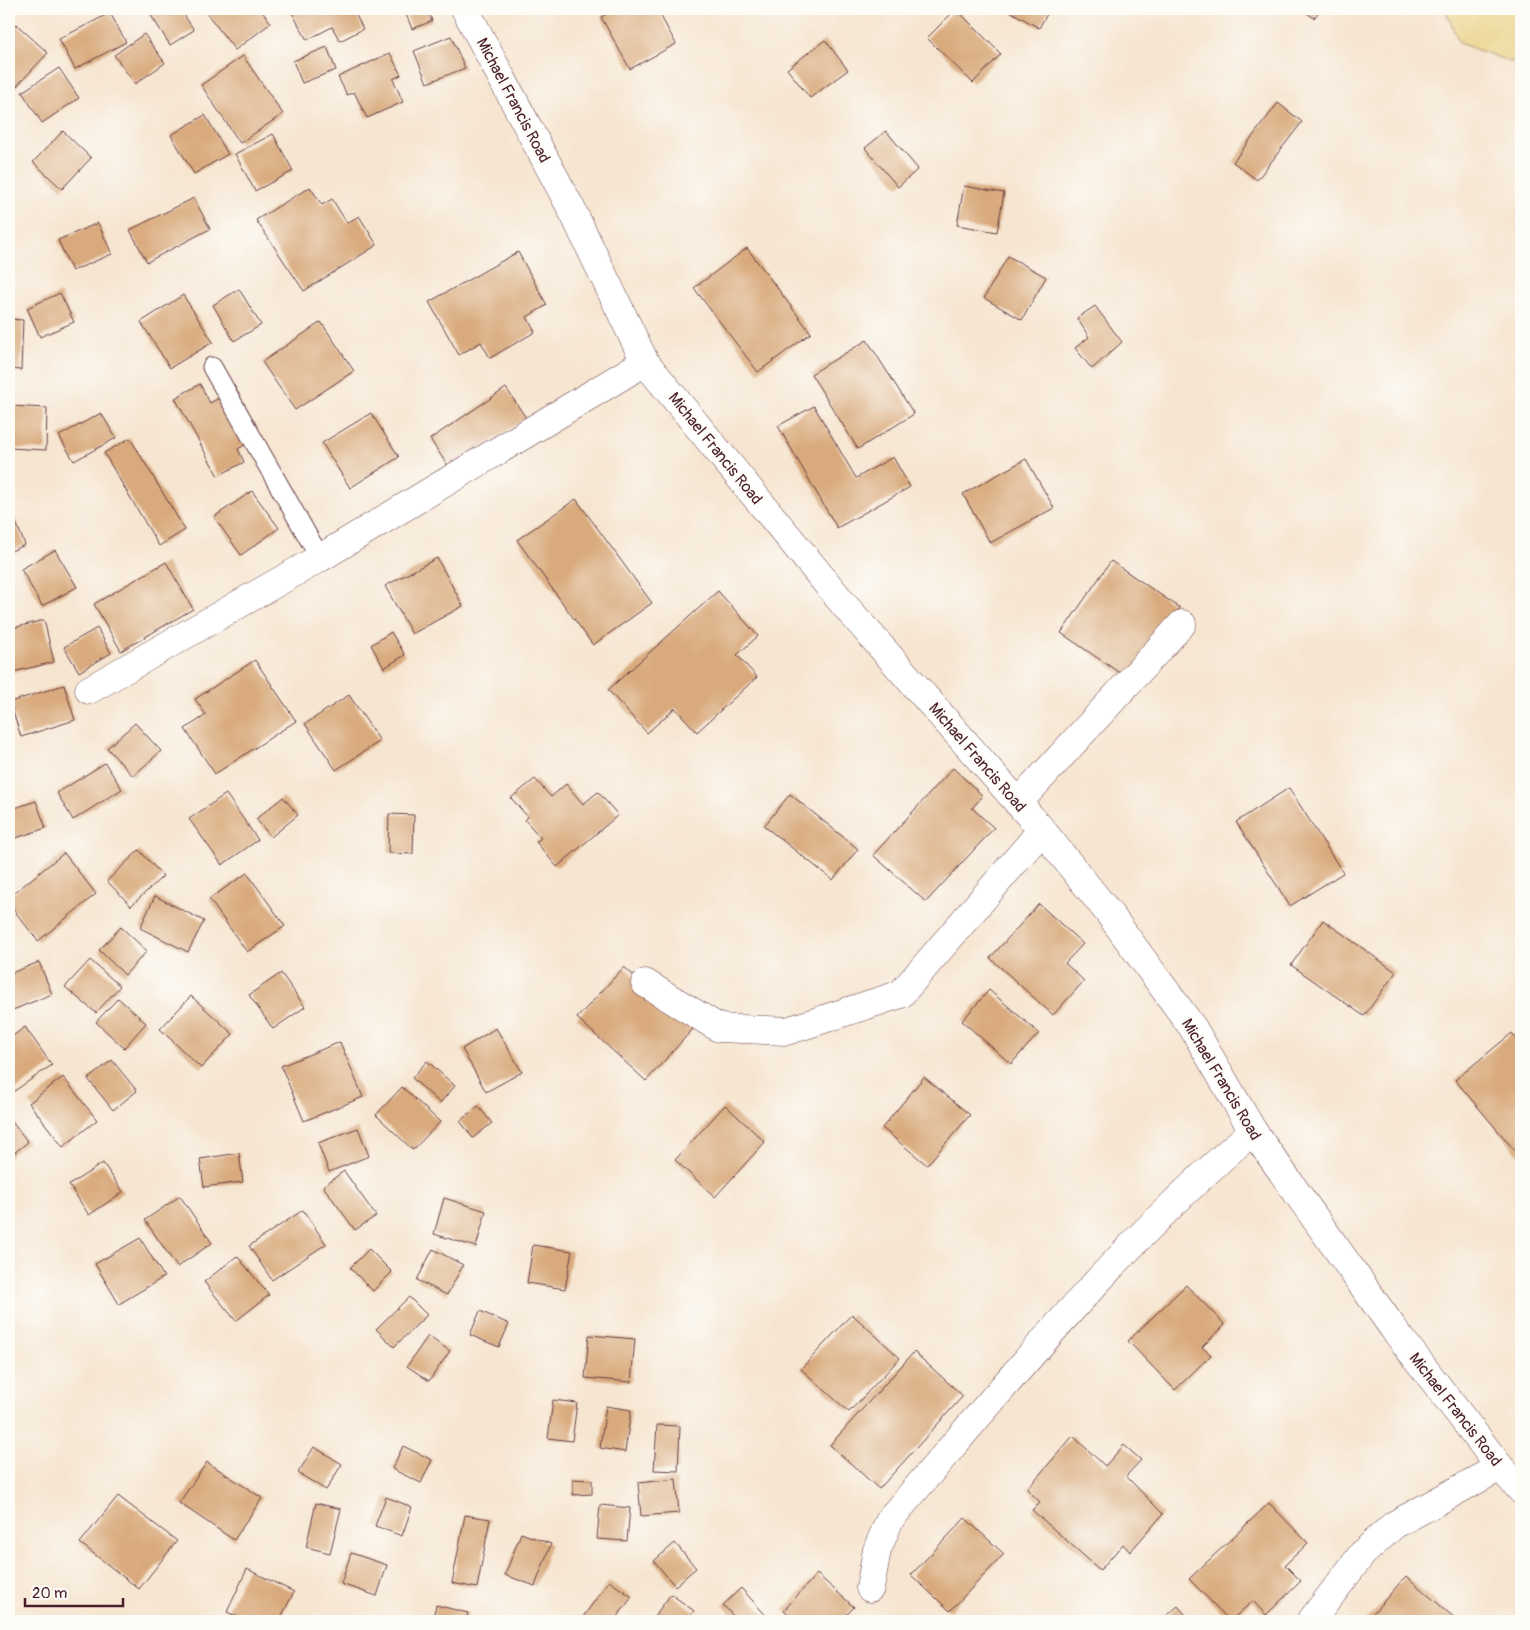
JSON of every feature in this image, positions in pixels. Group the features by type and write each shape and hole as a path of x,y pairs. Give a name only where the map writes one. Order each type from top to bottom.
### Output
{"street":[{"name":"Michael Francis Road","path":"469,11 571,208 644,362 846,607 1042,830 1108,912 1193,1028 1253,1131 1393,1328 1500,1467 1521,1490"},
{"path":"89,690 320,558 644,362"},
{"path":"1018,803 1182,624"},
{"path":"646,983 719,1028 739,1029 788,1031 901,994 1042,830"},
{"path":"870,1588 877,1550 890,1519 1127,1250 1214,1164 1253,1131"},
{"path":"1311,1621 1363,1553 1394,1525 1500,1467"}],"lane":[{"path":"212,367 320,558"}],"sand":[{"path":"1445,9 1521,9 1521,59 1511,62 1459,43"}],"building":[{"path":"147,9 180,9 194,30 170,45"},
{"path":"208,9 260,9 271,23 235,50 205,11"},
{"path":"290,9 361,9 362,12 356,15 363,29 340,41 332,27 307,40"},
{"path":"404,9 428,9 432,21 412,29"},
{"path":"615,9 657,9 676,44 630,69 601,17"},
{"path":"956,9 1001,54 973,83 927,38"},
{"path":"1006,9 1050,9 1039,28"},
{"path":"1301,9 1321,9 1314,18"},
{"path":"110,13 126,42 75,69 59,39"},
{"path":"16,24 48,53 13,90 9,86 9,32"},
{"path":"144,34 165,63 135,84 114,55"},
{"path":"451,36 465,68 427,83 414,51"},
{"path":"825,40 848,70 810,98 787,69"},
{"path":"327,47 336,70 302,83 293,61"},
{"path":"390,53 401,75 393,79 403,102 367,118 354,92 347,95 338,77"},
{"path":"243,56 283,114 240,143 201,85"},
{"path":"59,68 79,98 42,123 22,92"},
{"path":"1278,103 1302,122 1257,180 1233,162"},
{"path":"205,115 228,154 194,174 171,135"},
{"path":"63,131 91,158 62,189 33,162"},
{"path":"886,131 918,169 898,187 865,148"},
{"path":"273,134 293,171 255,191 235,154"},
{"path":"964,186 1004,193 997,232 957,225"},
{"path":"310,187 322,205 332,199 347,223 359,216 377,245 304,291 256,220"},
{"path":"194,198 210,229 147,262 130,230"},
{"path":"98,223 112,254 72,271 58,240"},
{"path":"747,248 811,333 758,372 694,288"},
{"path":"518,252 547,305 527,317 535,332 490,358 481,342 459,355 429,302"},
{"path":"1008,256 1046,277 1022,320 984,298"},
{"path":"239,289 261,325 234,341 213,305"},
{"path":"60,293 74,322 40,337 27,308"},
{"path":"183,295 213,342 170,368 141,322"},
{"path":"1095,306 1122,342 1092,369 1075,348 1089,337 1077,318"},
{"path":"9,319 23,320 21,370 9,369"},
{"path":"321,322 354,371 295,410 262,362"},
{"path":"867,340 914,414 858,449 811,374"},
{"path":"200,384 210,403 225,395 251,441 238,449 244,462 218,476 175,398"},
{"path":"506,388 526,418 450,469 430,439"},
{"path":"9,406 47,408 46,450 9,448"},
{"path":"814,406 856,478 893,457 910,487 837,528 778,426"},
{"path":"101,413 116,438 74,461 59,436"},
{"path":"371,413 399,457 350,488 322,443"},
{"path":"130,438 185,530 159,546 104,453"},
{"path":"1026,459 1054,508 990,543 963,494"},
{"path":"252,491 279,528 241,555 214,517"},
{"path":"576,499 652,603 593,645 517,540"},
{"path":"9,505 25,545 9,552"},
{"path":"55,550 77,587 42,606 21,569"},
{"path":"437,558 463,606 412,634 385,586"},
{"path":"1111,561 1180,608 1130,680 1061,633"},
{"path":"166,562 193,609 121,651 94,604"},
{"path":"718,591 758,636 737,655 757,677 697,732 675,708 647,733 608,690"},
{"path":"44,620 54,662 9,673 9,629"},
{"path":"97,628 111,653 79,672 64,647"},
{"path":"391,632 405,655 384,668 371,645"},
{"path":"255,660 296,721 215,774 185,729 206,715 195,699"},
{"path":"64,685 75,720 21,737 10,702"},
{"path":"349,695 380,741 336,770 305,724"},
{"path":"135,723 161,751 133,776 107,748"},
{"path":"105,763 122,789 73,820 57,793"},
{"path":"953,768 983,796 972,808 994,828 926,902 873,855"},
{"path":"535,779 551,797 566,784 583,804 598,792 618,815 557,867 536,842 541,838 525,820 528,817 511,798"},
{"path":"1289,788 1343,873 1290,906 1236,822"},
{"path":"226,794 258,840 222,865 189,819"},
{"path":"790,794 858,849 833,880 764,826"},
{"path":"283,797 298,815 271,837 256,819"},
{"path":"36,801 46,828 13,839 9,828 9,810"},
{"path":"389,814 414,815 413,854 388,853"},
{"path":"139,850 163,876 131,906 107,881"},
{"path":"64,853 96,894 38,941 9,904 9,897"},
{"path":"247,873 285,926 247,952 209,899"},
{"path":"155,896 204,921 188,952 140,928"},
{"path":"1039,904 1083,944 1065,963 1084,981 1053,1015 990,958"},
{"path":"1323,920 1396,972 1364,1016 1291,965"},
{"path":"121,927 147,951 125,975 99,950"},
{"path":"90,960 120,986 96,1013 65,987"},
{"path":"39,962 52,994 13,1010 9,1000 9,974"},
{"path":"624,967 693,1029 646,1081 577,1018"},
{"path":"281,973 305,1007 273,1029 249,995"},
{"path":"989,990 1039,1033 1011,1064 962,1021"},
{"path":"191,996 233,1034 201,1068 160,1029"},
{"path":"118,998 146,1023 124,1048 96,1022"},
{"path":"25,1027 52,1065 10,1094 9,1039"},
{"path":"496,1028 522,1072 486,1092 462,1049"},
{"path":"1512,1033 1521,1044 1521,1158 1455,1080"},
{"path":"340,1042 363,1097 304,1121 281,1066"},
{"path":"112,1060 137,1091 113,1110 88,1079"},
{"path":"427,1061 455,1086 440,1103 412,1078"},
{"path":"63,1077 97,1120 63,1147 29,1103"},
{"path":"924,1077 970,1115 927,1165 882,1128"},
{"path":"402,1087 440,1122 413,1150 376,1115"},
{"path":"725,1105 765,1142 715,1197 675,1160"},
{"path":"478,1106 492,1123 473,1138 460,1121"},
{"path":"9,1118 28,1142 9,1157"},
{"path":"358,1128 369,1156 329,1172 318,1143"},
{"path":"239,1153 243,1182 204,1187 200,1159"},
{"path":"103,1163 123,1192 89,1215 69,1185"},
{"path":"344,1171 376,1216 355,1230 323,1186"},
{"path":"180,1196 212,1243 177,1267 145,1220"},
{"path":"444,1198 486,1211 476,1247 434,1234"},
{"path":"303,1210 326,1244 272,1280 249,1246"},
{"path":"140,1238 164,1277 119,1304 95,1264"},
{"path":"533,1245 572,1251 565,1289 527,1283"},
{"path":"369,1249 392,1272 373,1291 350,1268"},
{"path":"433,1249 463,1265 447,1295 417,1280"},
{"path":"237,1256 269,1295 236,1321 204,1282"},
{"path":"1186,1285 1225,1325 1202,1347 1211,1355 1175,1390 1128,1341"},
{"path":"409,1297 427,1315 394,1347 376,1329"},
{"path":"480,1311 509,1324 499,1347 470,1335"},
{"path":"852,1314 900,1358 849,1412 801,1369"},
{"path":"589,1335 635,1339 631,1382 585,1378"},
{"path":"428,1336 450,1351 429,1381 407,1366"},
{"path":"914,1352 963,1396 879,1489 830,1445"},
{"path":"553,1400 577,1403 572,1441 548,1438"},
{"path":"606,1406 631,1410 625,1452 600,1448"},
{"path":"657,1425 680,1426 678,1471 654,1470"},
{"path":"1073,1436 1105,1466 1124,1445 1141,1460 1126,1476 1163,1514 1130,1552 1123,1544 1100,1570 1032,1510 1040,1502 1027,1489"},
{"path":"403,1446 432,1460 421,1483 392,1469"},
{"path":"314,1447 342,1464 326,1490 298,1473"},
{"path":"207,1462 262,1498 234,1540 179,1503"},
{"path":"573,1479 592,1480 592,1494 573,1495"},
{"path":"676,1479 679,1513 641,1516 638,1483"},
{"path":"118,1496 177,1541 139,1589 80,1543"},
{"path":"386,1497 412,1507 402,1536 375,1526"},
{"path":"316,1503 341,1509 330,1553 306,1547"},
{"path":"1269,1503 1308,1543 1285,1565 1301,1581 1266,1615 1253,1601 1230,1621 1189,1579"},
{"path":"600,1505 630,1508 627,1541 597,1539"},
{"path":"465,1515 490,1519 477,1588 452,1583"},
{"path":"965,1518 1004,1554 950,1611 911,1575"},
{"path":"521,1533 551,1544 535,1586 505,1575"},
{"path":"675,1543 696,1568 675,1586 654,1561"},
{"path":"351,1553 387,1565 377,1596 341,1584"},
{"path":"247,1569 294,1592 279,1621 247,1621 227,1612"},
{"path":"817,1574 854,1607 841,1621 796,1621 784,1610"},
{"path":"1406,1576 1457,1620 1366,1621"},
{"path":"609,1581 632,1597 614,1621 589,1621 583,1617"},
{"path":"741,1588 771,1621 738,1621 723,1605"},
{"path":"671,1594 694,1611 686,1621 651,1621"},
{"path":"436,1605 468,1613 466,1621 432,1621"},
{"path":"1178,1606 1191,1621 1161,1621"}]}
